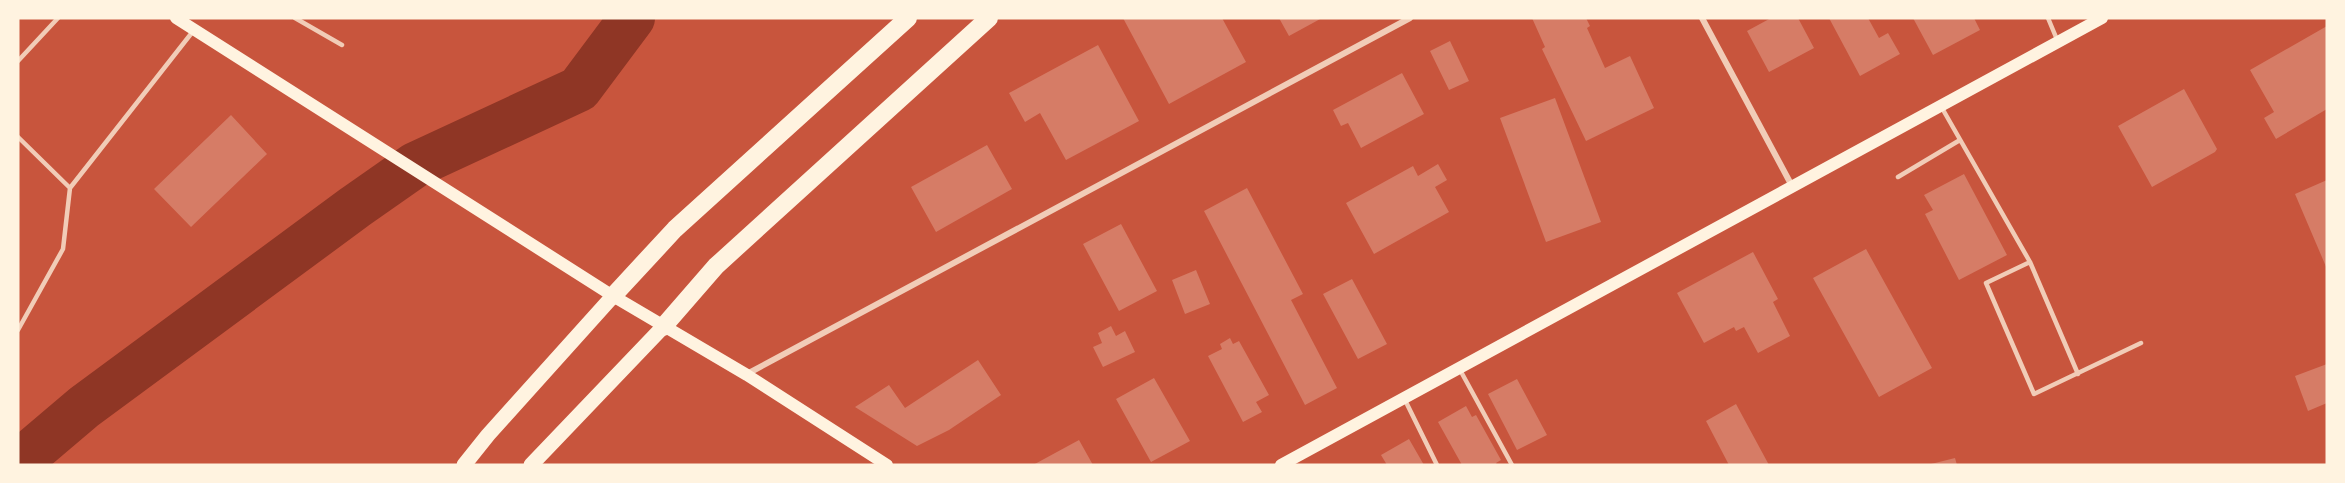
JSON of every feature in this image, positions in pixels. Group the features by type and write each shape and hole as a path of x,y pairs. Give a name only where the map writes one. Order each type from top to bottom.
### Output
{"highway":[{"path":"614,296 675,229 908,18"},
{"path":"663,327 716,266 989,18"}],"main road":[{"path":"176,18 356,134 663,327 747,375 887,465"},
{"path":"1281,465 2102,18"},
{"path":"464,465 488,435 614,296"},
{"path":"531,465 663,327"}],"street":[{"path":"747,375 1410,18"},
{"path":"1702,18 1792,186"}],"lane":[{"path":"18,61 58,18"},
{"path":"295,18 342,45"},
{"path":"2048,18 2058,42"},
{"path":"18,330 63,249 70,188 194,30"},
{"path":"1940,106 2030,262 2078,374"},
{"path":"18,137 70,188"},
{"path":"1898,177 1960,140"},
{"path":"2030,262 1986,283 2034,394 2141,343"},
{"path":"1459,368 1512,465"},
{"path":"1404,398 1437,465"}],"building":[{"path":"1123,18 1222,18 1246,62 1169,104"},
{"path":"1279,18 1322,18 1289,36"},
{"path":"1532,18 1586,18 1590,26 1587,28 1605,68 1630,56 1654,108 1586,141 1542,49 1545,47"},
{"path":"1771,18 1798,18 1814,48 1769,72 1747,31"},
{"path":"1829,18 1868,18 1879,38 1888,33 1900,54 1860,76"},
{"path":"1913,18 1974,18 1980,30 1933,55"},
{"path":"2327,26 2327,109 2276,139 2264,118 2274,112 2250,70"},
{"path":"1450,41 1469,81 1449,90 1430,51"},
{"path":"1098,45 1139,121 1066,160 1040,113 1025,122 1009,93"},
{"path":"1402,73 1424,114 1361,148 1348,123 1341,126 1333,110"},
{"path":"2184,89 2217,149 2152,187 2118,126"},
{"path":"1555,98 1601,222 1546,242 1500,118"},
{"path":"231,115 267,154 191,227 154,189"},
{"path":"987,145 1012,189 936,232 911,187"},
{"path":"1438,164 1447,180 1435,187 1449,212 1374,254 1346,203 1413,166 1418,176"},
{"path":"1964,174 2007,255 1959,280 1925,214 1933,210 1924,195"},
{"path":"2327,180 2327,269 2295,194"},
{"path":"1247,188 1303,294 1291,300 1337,388 1305,405 1204,211"},
{"path":"1121,224 1157,291 1119,311 1083,244"},
{"path":"1866,249 1932,368 1879,397 1813,278"},
{"path":"1753,252 1778,299 1773,302 1790,336 1758,353 1744,327 1736,331 1734,327 1704,343 1677,293"},
{"path":"1196,270 1210,304 1185,314 1172,280"},
{"path":"1352,279 1387,344 1358,359 1323,294"},
{"path":"1111,326 1116,336 1125,331 1135,352 1103,367 1093,347 1102,343 1098,333"},
{"path":"1230,338 1233,344 1239,341 1269,395 1256,402 1262,412 1243,422 1208,356 1222,349 1220,344"},
{"path":"978,360 1001,395 949,430 917,446 855,407 889,385 905,408"},
{"path":"2327,364 2327,403 2308,411 2295,376"},
{"path":"1154,378 1190,441 1151,462 1116,399"},
{"path":"1517,379 1547,435 1517,450 1488,394"},
{"path":"1736,404 1769,465 1729,465 1706,421"},
{"path":"1466,406 1472,417 1476,415 1501,460 1496,463 1497,465 1462,465 1438,422"},
{"path":"1409,439 1424,465 1387,465 1381,455"},
{"path":"1079,440 1093,465 1033,465"},
{"path":"1955,458 1957,465 1931,465 1931,464"}],"waterway":[{"path":"18,463 84,407 415,165 579,89 632,18"}]}
